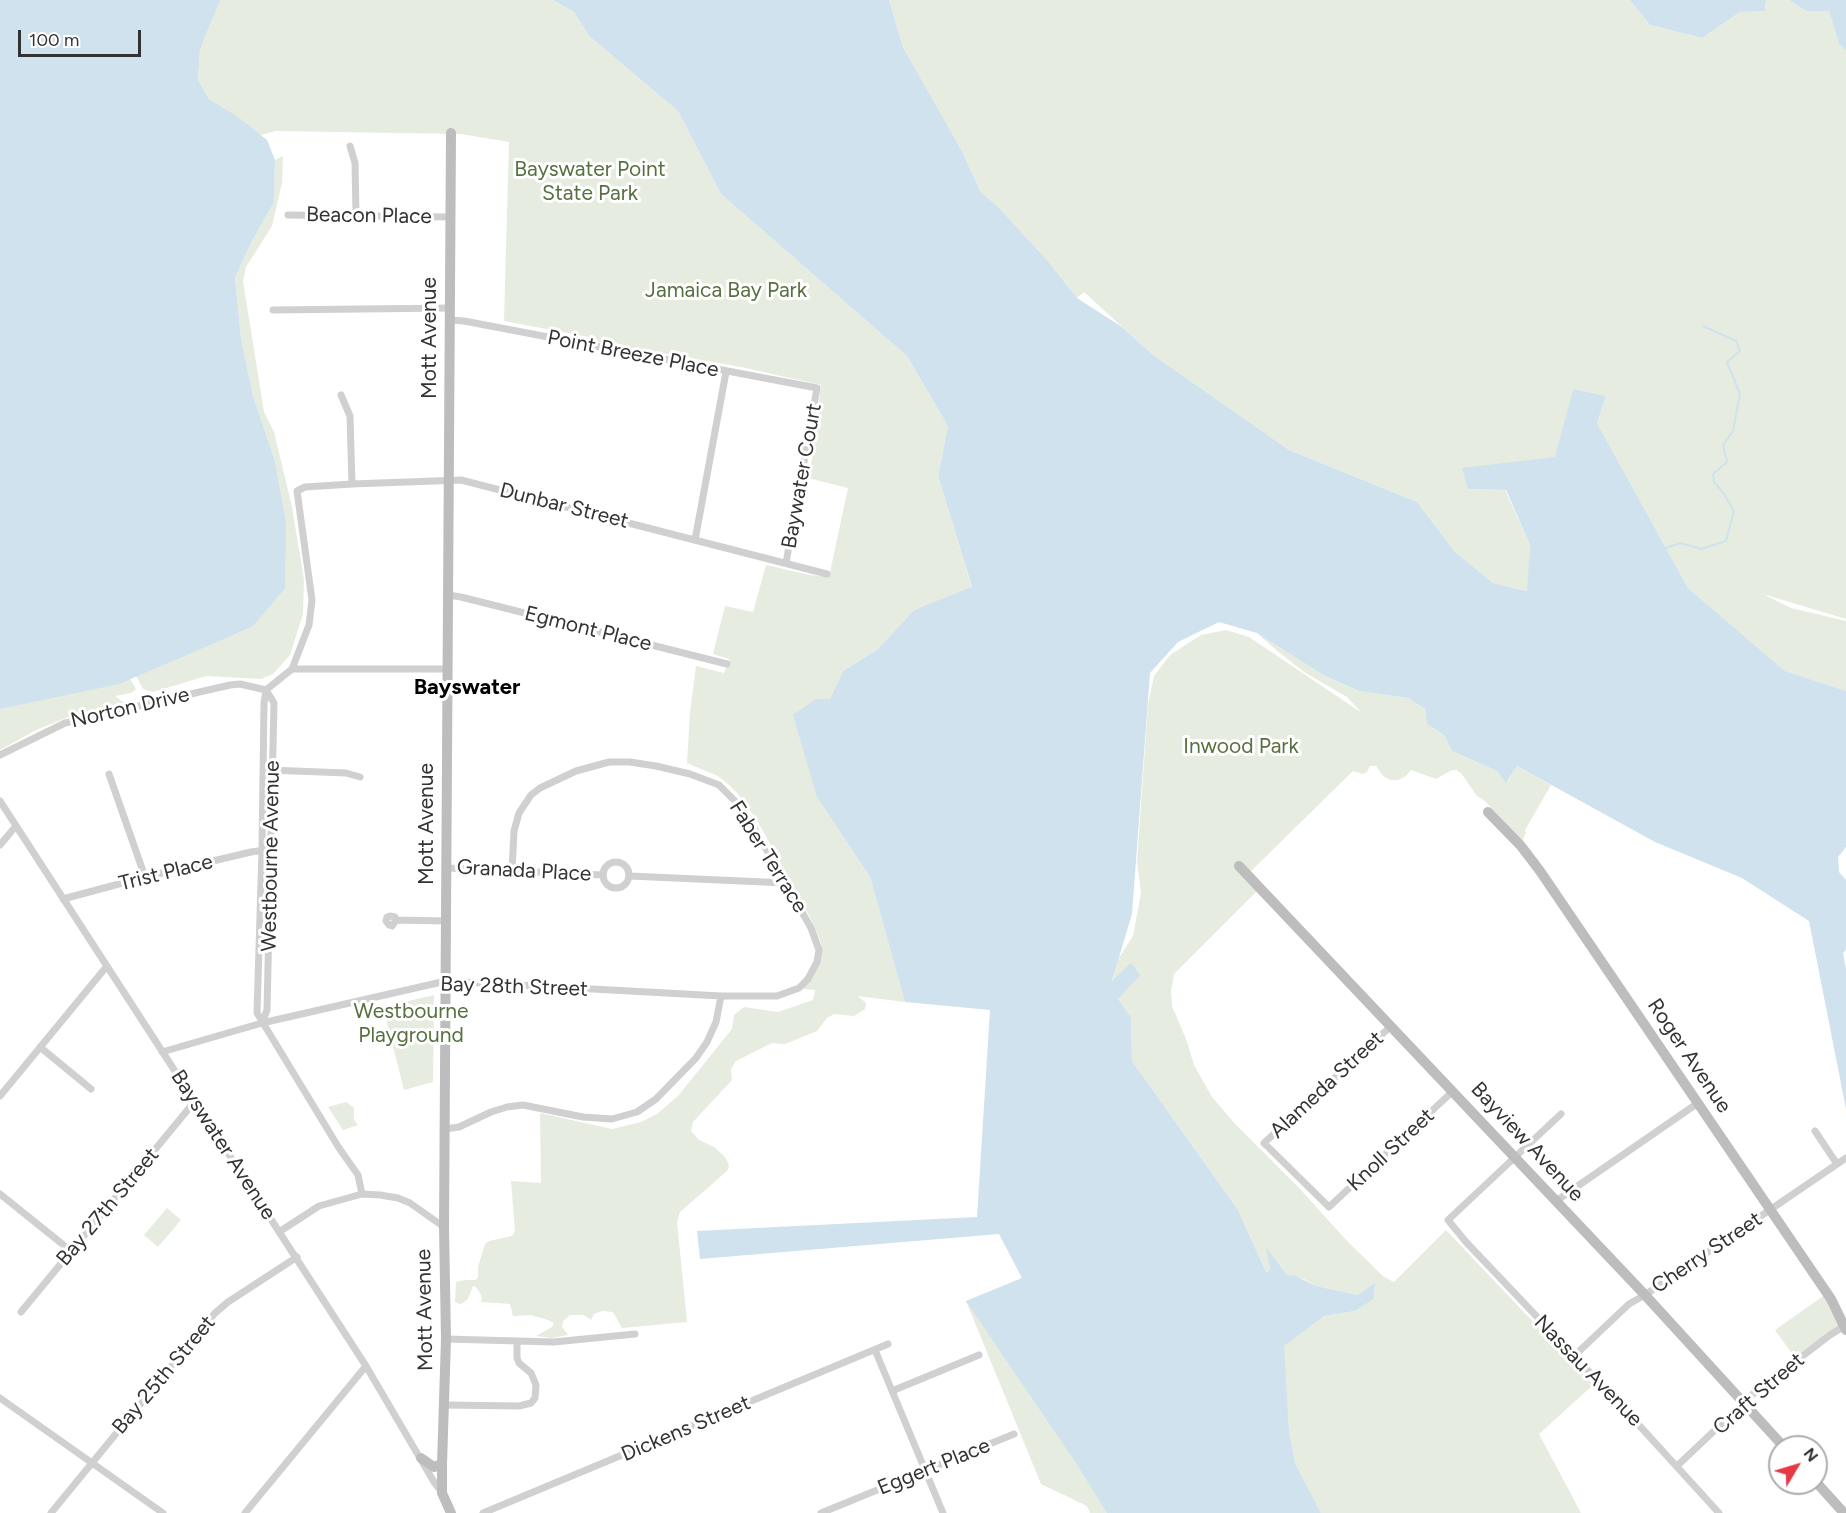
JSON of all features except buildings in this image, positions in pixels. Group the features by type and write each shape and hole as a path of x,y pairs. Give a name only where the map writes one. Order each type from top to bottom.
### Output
{"street":[{"name":"Mott Avenue","path":"451,133 444,1227 446,1339 442,1464 442,1493 451,1513"},
{"path":"350,146 355,163 356,215"},
{"name":"Beacon Place","path":"288,215 450,217"},
{"name":"Point Breeze Place","path":"273,310 450,314 464,321 817,388"},
{"path":"695,540 726,372"},
{"name":"Baywater Court","path":"786,563 817,388"},
{"path":"342,395 350,416 352,484"},
{"name":"Dunbar Street","path":"292,669 309,625 312,600 297,491 304,487 461,480 827,574"},
{"name":"Egmont Place","path":"448,595 728,664"},
{"path":"266,690 292,669 448,669"},
{"name":"Norton Drive","path":"0,755 65,723 230,685 240,684 266,690"},
{"name":"Westbourne Avenue","path":"266,690 264,770 267,850"},
{"name":"Westbourne Avenue","path":"266,690 274,703 257,1013 358,1175 362,1194"},
{"name":"Faber Terrace","path":"512,871 514,831 519,813 531,795 540,788 576,771 609,762 630,762 690,774 719,785 749,819 813,933 819,950 815,968 800,988"},
{"path":"264,770 346,773 360,777"},
{"path":"109,774 145,877"},
{"name":"Bayswater Avenue","path":"0,801 297,1257 442,1493"},
{"name":"Roger Avenue","path":"1488,812 1521,846 1540,871 1831,1299 1845,1327"},
{"path":"0,845 16,826"},
{"name":"Trist Place","path":"63,899 145,877 267,850"},
{"name":"Granada Place","path":"617,861 628,867 630,876 623,887 614,888 606,883 603,874 609,864 617,861"},
{"name":"Bayview Avenue","path":"1239,866 1645,1295 1773,1435"},
{"name":"Granada Place","path":"446,868 603,874"},
{"name":"Granada Place","path":"630,876 786,883"},
{"path":"396,920 447,921"},
{"path":"0,1096 107,966"},
{"name":"Bay 28th Street","path":"162,1052 262,1023 446,981 721,996 777,996 800,988"},
{"path":"445,1129 459,1127 507,1107 523,1105 583,1117 612,1119 637,1112 672,1084 707,1042 716,1022 721,996"},
{"name":"Alameda Street","path":"1329,1207 1264,1143 1390,1026"},
{"path":"40,1047 91,1089"},
{"name":"Knoll Street","path":"1329,1207 1452,1092"},
{"name":"Bay 27th Street","path":"21,1312 195,1101"},
{"path":"1556,1201 1698,1103"},
{"path":"1514,1157 1561,1114"},
{"path":"1815,1131 1837,1164"},
{"name":"Nassau Avenue","path":"1514,1157 1448,1220 1498,1277 1719,1513"},
{"name":"Cherry Street","path":"1574,1356 1629,1304 1846,1158"},
{"path":"0,1194 71,1251"},
{"path":"279,1232 319,1206 362,1194 380,1195 410,1203 444,1227"},
{"name":"Bay 25th Street","path":"51,1513 215,1313 297,1257"},
{"name":"Craft Street","path":"1677,1466 1753,1394 1845,1327"},
{"path":"446,1339 554,1342 635,1334"},
{"path":"445,1405 519,1406 531,1403 535,1398 536,1385 531,1373 519,1363 518,1341"},
{"name":"Dickens Street","path":"483,1513 888,1344"},
{"path":"875,1350 943,1513"},
{"path":"892,1391 979,1355"},
{"path":"245,1513 366,1366"},
{"path":"0,1398 164,1513"},
{"name":"Eggert Place","path":"822,1513 1014,1434"},
{"path":"421,1458 434,1467 442,1464"},
{"path":"1828,1495 1844,1513"}],"green space":[{"path":"221,0 553,0 574,12 589,36 678,111 721,194 907,356 948,426 938,476 972,588 914,610 878,649 843,671 830,699 817,797 870,877 905,1002 858,996 866,1003 865,1009 854,1016 834,1014 827,1018 817,1031 785,1044 772,1043 736,1061 731,1069 732,1080 693,1122 691,1131 699,1140 714,1147 724,1156 729,1167 680,1212 677,1222 687,1322 622,1328 613,1312 602,1311 594,1314 591,1320 584,1315 570,1315 563,1321 562,1327 568,1335 552,1338 536,1336 552,1327 554,1323 531,1315 513,1316 510,1304 481,1302 482,1297 477,1288 473,1286 468,1299 461,1304 455,1302 456,1282 478,1278 478,1267 485,1244 512,1236 515,1231 511,1181 541,1183 540,1113 612,1129 641,1122 657,1114 678,1096 732,1029 734,1015 744,1007 778,1012 813,1000 815,990 803,989 814,975 821,959 821,943 811,919 763,831 738,794 718,776 687,763 696,666 724,673 729,659 713,654 725,606 753,612 766,565 829,577 848,488 808,478 821,385 741,367 593,341 589,337 504,321 509,142 461,134 276,131 260,135 209,99 198,80 200,50"},
{"path":"889,0 1630,0 1650,25 1702,38 1740,12 1765,11 1766,0 1789,0 1806,11 1829,11 1839,44 1846,51 1846,619 1763,594 1791,608 1846,621 1846,691 1785,671 1688,588 1597,423 1606,396 1573,389 1556,457 1468,489 1505,490 1530,545 1528,591 1493,583 1455,552 1417,502 1289,450 1153,355 1084,292 1077,298 1047,260 1000,209 980,191 963,153 903,47"},
{"path":"283,156 282,183 272,226 246,267 243,281 264,412 274,432 292,507 304,580 303,614 290,655 273,674 261,679 206,676 153,692 143,689 136,676 252,627 286,521 275,461 253,396 241,338 235,278 274,202 275,160"},
{"name":"Inwood Park","path":"1226,630 1249,637 1362,713 1347,697 1304,672 1257,633 1323,675 1359,691 1408,698 1425,709 1427,724 1444,735 1452,751 1497,771 1507,782 1517,766 1551,785 1525,830 1522,841 1485,801 1477,796 1461,773 1456,770 1436,779 1411,770 1398,780 1390,780 1383,776 1376,766 1370,766 1363,774 1353,771 1249,873 1261,887 1174,974 1171,991 1172,1006 1194,1065 1212,1097 1236,1125 1384,1277 1394,1282 1446,1230 1593,1385 1539,1434 1581,1513 1321,1513 1295,1463 1289,1430 1283,1346 1324,1316 1355,1311 1374,1299 1375,1284 1358,1295 1316,1286 1304,1279 1287,1275 1269,1252 1270,1269 1266,1272 1238,1210 1132,1061 1131,1017 1118,999 1112,982 1119,958 1133,936 1141,893 1137,862 1148,704 1154,676 1170,655 1201,635"},
{"path":"130,679 136,689 131,693 115,696 124,703 71,716 36,730 0,750 0,709"},
{"name":"Westbourne Playground","path":"434,995 433,1082 404,1090 383,1007"},
{"path":"346,1102 354,1108 354,1120 358,1125 343,1130 328,1107"},
{"path":"167,1208 181,1220 158,1247 144,1235"},
{"path":"1019,1280 1151,1513 1090,1513 1087,1506 1041,1484 966,1301"},
{"path":"1826,1294 1843,1326 1796,1359 1775,1330"}],"water":[{"path":"0,0 221,0 200,50 198,80 209,99 238,117 267,140 275,160 274,202 235,278 241,338 253,396 275,461 286,521 285,588 252,627 119,684 0,709"},
{"path":"553,0 889,0 903,47 963,153 980,191 1000,209 1047,260 1077,298 1122,327 1153,355 1289,450 1417,502 1455,552 1493,583 1527,591 1530,545 1506,490 1468,489 1462,468 1555,457 1573,389 1606,396 1597,423 1688,588 1785,671 1846,691 1846,847 1838,857 1839,872 1846,880 1846,950 1843,953 1846,969 1846,1109 1809,921 1742,878 1655,842 1517,766 1506,783 1497,771 1452,751 1444,735 1427,724 1425,709 1408,698 1359,691 1323,675 1257,633 1219,622 1178,642 1150,673 1132,914 1112,981 1131,963 1140,975 1118,999 1131,1017 1132,1061 1238,1210 1266,1272 1270,1269 1266,1247 1287,1275 1296,1276 1316,1286 1358,1295 1375,1283 1374,1299 1355,1311 1324,1316 1284,1346 1289,1430 1295,1463 1321,1513 1107,1513 1078,1466 966,1301 1022,1278 999,1234 700,1259 697,1231 977,1217 990,1010 905,1002 870,877 817,797 793,715 816,699 830,699 843,671 878,649 914,610 972,587 938,476 948,426 907,356 721,194 678,111 589,36 574,12"},
{"path":"1630,0 1766,0 1765,11 1740,12 1702,38 1650,25"},
{"path":"1789,0 1846,0 1846,51 1839,44 1829,11 1806,11"}],"waterway":[{"path":"1666,548 1680,543 1701,549 1726,541 1734,511 1714,482 1713,474 1727,462 1723,445 1733,431 1740,394 1727,362 1740,351 1736,341 1703,326"}],"district":[{"name":"Bayswater","path":"467,688"}],"park label":[{"name":"Bayswater Point State Park","path":"590,182"},
{"name":"Jamaica Bay Park","path":"726,291"}]}
